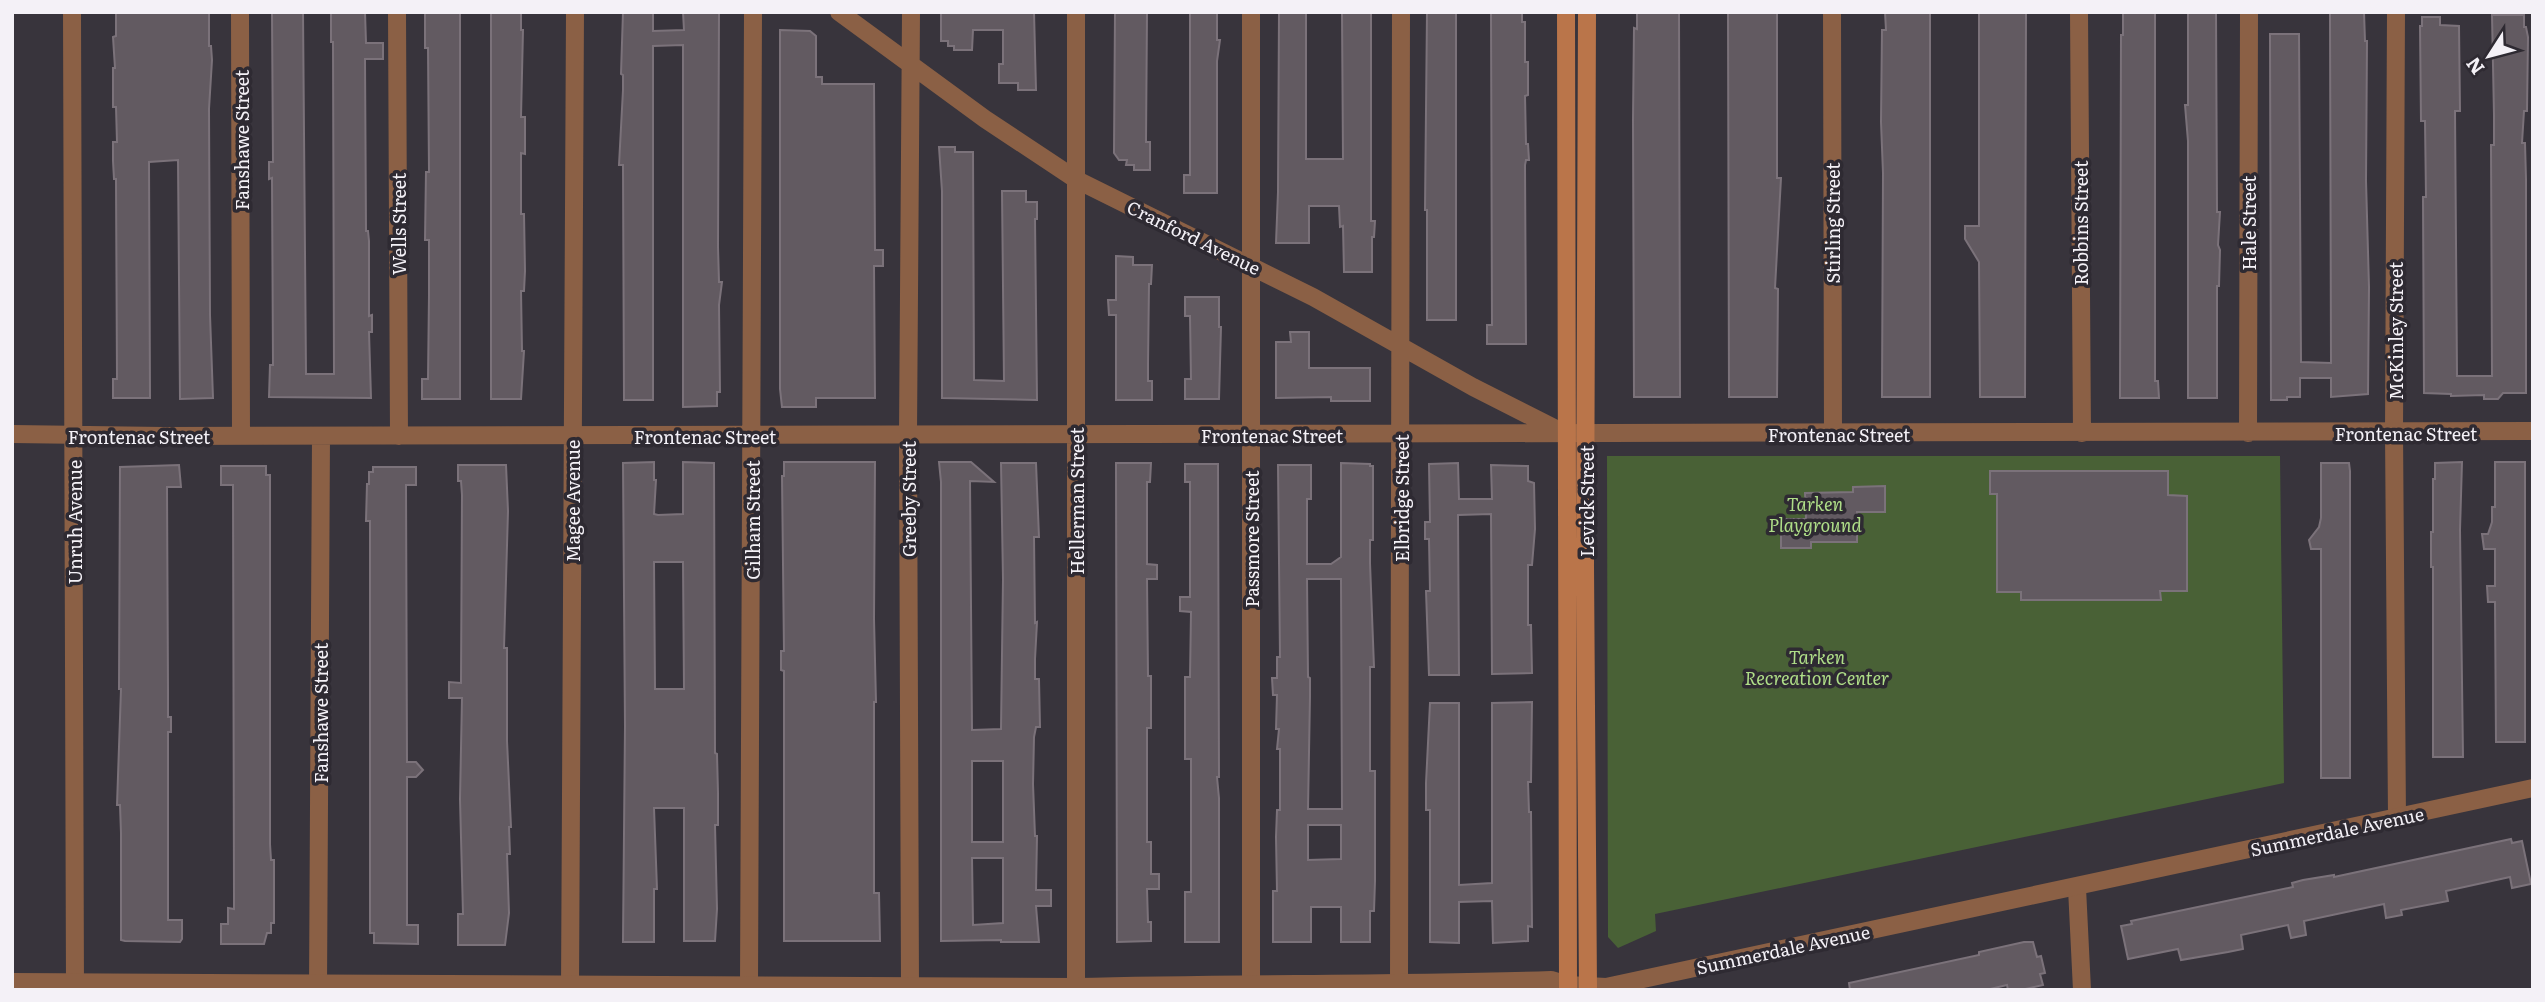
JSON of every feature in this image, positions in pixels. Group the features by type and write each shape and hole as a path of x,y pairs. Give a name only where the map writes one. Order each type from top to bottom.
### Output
{"main road":[{"name":"Levick Street","path":"1566,12 1568,988"},
{"name":"Levick Street","path":"1587,12 1588,988"},
{"path":"1566,118 1587,119"}],"street":[{"name":"Unruh Avenue","path":"72,12 75,986"},
{"name":"Fanshawe Street","path":"240,12 241,436"},
{"name":"Wells Street","path":"397,12 398,436"},
{"name":"Magee Avenue","path":"570,986 575,12"},
{"name":"Gilham Street","path":"749,985 753,12"},
{"name":"Cranford Avenue","path":"839,12 985,119 1077,180 1252,265 1473,387 1567,434"},
{"name":"Greeby Street","path":"909,987 908,435 911,12"},
{"name":"Hellerman Street","path":"1076,12 1076,988"},
{"name":"Passmore Street","path":"1251,12 1251,983"},
{"name":"Elbridge Street","path":"1399,985 1401,12"},
{"name":"Stirling Street","path":"1832,12 1833,434"},
{"name":"Robbins Street","path":"2079,12 2082,433"},
{"name":"Hale Street","path":"2248,433 2249,12"},
{"name":"McKinley Street","path":"2396,12 2397,818"},
{"name":"Frontenac Street","path":"12,434 573,436 2533,431"},
{"name":"Fanshawe Street","path":"318,987 321,436"},
{"name":"Summerdale Avenue","path":"12,982 75,986 749,985 827,988 1076,988 1251,983 1326,987 1552,980 1568,988 1606,987 2533,788"},
{"path":"2077,888 2082,990"}],"green space":[{"name":"Tarken Recreation Center","path":"1607,456 2280,456 2284,783 1655,914 1656,931 1618,948 1608,937"}],"building":[{"path":"116,12 209,12 209,46 212,60 209,109 213,398 180,399 178,160 149,162 150,398 113,398 113,379 117,379 116,179 113,161 113,142 117,142 116,107 113,107 113,37 116,36"},
{"path":"272,12 303,12 306,374 334,374 331,12 365,12 366,43 383,43 383,59 365,59 366,231 369,241 369,316 372,315 372,332 369,332 371,398 269,397 270,365 273,365 272,178 269,179 269,162 273,162"},
{"path":"425,12 460,12 460,399 422,399 422,379 428,379 429,295 429,240 425,240 426,172 429,172"},
{"path":"491,12 521,12 523,30 521,117 525,117 525,154 521,153 521,214 524,214 525,271 524,291 521,291 524,351 521,399 491,399"},
{"path":"623,12 653,12 653,31 684,30 683,12 719,12 718,247 719,282 722,282 719,305 720,392 717,392 717,406 683,407 683,45 653,46 653,400 624,400 623,165 619,165"},
{"path":"941,12 1034,12 1036,90 1018,90 1018,83 999,83 999,64 1003,64 1003,30 973,30 972,50 954,50 954,46 948,46 948,41 941,41"},
{"path":"1115,12 1147,12 1146,142 1150,142 1150,170 1134,170 1134,165 1126,165 1127,160 1119,160 1114,153"},
{"path":"1190,12 1217,12 1217,40 1220,40 1217,61 1217,193 1184,193 1184,175 1190,175"},
{"path":"1279,12 1306,12 1306,159 1343,159 1342,12 1371,12 1371,221 1375,221 1372,272 1344,272 1343,226 1340,227 1339,206 1309,206 1309,243 1276,243"},
{"path":"1427,12 1456,12 1456,320 1427,320"},
{"path":"1491,12 1522,12 1522,22 1525,22 1525,62 1528,62 1528,95 1525,96 1526,144 1529,160 1526,160 1525,165 1526,344 1487,344 1487,325 1492,325"},
{"path":"1637,12 1679,12 1680,397 1634,397 1633,120 1634,28 1637,29"},
{"path":"1728,12 1777,12 1777,178 1781,178 1775,288 1778,289 1777,397 1729,397"},
{"path":"1885,12 1930,12 1930,397 1882,397 1881,122 1882,30 1886,30"},
{"path":"1979,12 2026,12 2025,397 1980,397 1979,262 1965,239 1965,226 1979,226"},
{"path":"2123,12 2155,12 2155,381 2158,381 2159,398 2120,398"},
{"path":"2188,12 2216,12 2217,212 2220,212 2217,398 2188,398 2188,141 2185,105 2188,105"},
{"path":"2330,12 2364,12 2367,41 2368,394 2331,397 2331,378 2300,378 2300,397 2271,400 2270,34 2299,34 2301,362 2331,363"},
{"path":"2492,15 2524,15 2524,27 2528,37 2527,111 2524,111 2522,143 2525,143 2526,179 2526,393 2503,393 2498,399 2484,399 2484,395 2424,393 2423,197 2426,197 2425,121 2421,121 2420,26 2422,17 2440,17 2440,25 2459,26 2460,111 2455,111 2457,376 2492,376"},
{"path":"780,30 810,31 816,36 816,77 822,77 822,84 874,84 875,250 883,250 883,266 874,266 875,398 816,398 816,407 782,407"},
{"path":"939,147 955,147 955,152 973,152 974,380 1004,381 1002,191 1026,191 1026,202 1037,202 1037,400 942,398 942,191"},
{"path":"1116,256 1133,257 1133,265 1152,265 1149,284 1148,381 1152,381 1152,400 1116,400 1116,315 1109,315 1108,300 1116,300"},
{"path":"1185,297 1219,297 1219,399 1185,399 1185,379 1191,379 1190,316 1185,316"},
{"path":"1290,332 1309,332 1309,368 1370,368 1370,401 1331,401 1331,397 1276,398 1276,342 1291,342"},
{"path":"654,462 654,514 658,515 683,514 683,462 714,463 715,753 718,793 718,825 715,825 715,941 684,941 684,808 654,808 657,889 654,889 654,942 623,942 623,463","holes":["654,562 683,562 684,689 655,689"]},
{"path":"784,462 875,462 874,893 879,893 880,941 784,941 784,671 781,670 781,651 784,651"},
{"path":"939,462 971,462 994,482 970,481 972,730 1001,729 1001,463 1036,463 1039,537 1034,537 1035,623 1037,622 1035,679 1039,679 1040,727 1036,727 1034,737 1036,890 1051,890 1051,906 1036,906 1039,942 941,941","holes":["972,761 1003,761 1003,842 972,842","972,858 1003,858 1003,923 973,925"]},
{"path":"2462,462 2460,530 2463,757 2433,757 2433,479 2435,463"},
{"path":"2495,462 2525,462 2525,742 2496,742 2495,602 2488,602 2487,586 2495,586 2495,549 2484,549 2482,534 2488,534 2492,522 2492,507 2495,507"},
{"path":"1116,463 1151,463 1150,482 1147,482 1147,564 1157,565 1157,579 1147,579 1151,728 1147,728 1147,842 1151,842 1151,874 1159,874 1159,889 1147,889 1151,941 1117,942"},
{"path":"1341,463 1370,464 1373,466 1373,540 1370,540 1370,563 1374,667 1370,667 1370,771 1375,771 1375,881 1374,911 1370,911 1370,942 1341,942 1341,907 1311,907 1311,942 1273,942 1273,891 1277,891 1277,810 1280,810 1277,695 1273,695 1272,678 1277,678 1277,657 1280,657 1278,465 1311,465 1311,499 1307,499 1307,564 1331,564 1341,557","holes":["1307,579 1341,579 1342,809 1308,809 1310,678","1308,825 1341,825 1341,859 1308,860"]},
{"path":"1458,463 1459,499 1492,499 1491,465 1528,466 1528,481 1534,483 1535,529 1532,565 1528,565 1528,625 1531,625 1532,673 1492,674 1491,514 1458,515 1459,675 1429,675 1426,591 1430,591 1429,539 1425,539 1425,522 1430,522 1429,464"},
{"path":"2321,463 2349,463 2350,471 2350,778 2321,778 2321,549 2311,549 2309,540 2319,527 2321,518"},
{"path":"1185,464 1218,464 1219,942 1185,942 1185,892 1191,892 1191,759 1185,759 1185,677 1190,677 1191,612 1180,611 1180,597 1190,597 1190,482 1185,482"},
{"path":"179,465 181,487 167,487 168,717 171,717 171,732 168,732 168,920 182,920 182,939 180,942 125,941 121,940 121,833 120,805 117,805 121,689 120,467"},
{"path":"458,465 506,465 508,511 504,648 507,648 511,827 510,854 507,854 509,913 505,945 458,945 458,914 463,914 460,799 462,698 449,698 449,682 461,683 462,495 461,481 458,481"},
{"path":"221,466 266,466 266,475 270,475 270,844 271,860 274,860 274,923 271,923 271,933 267,933 264,944 221,944 221,924 228,924 228,908 234,909 234,893 233,485 221,485"},
{"path":"373,467 416,467 416,485 406,485 407,762 416,762 423,770 416,777 407,777 407,925 418,925 418,944 374,943 374,933 370,933 370,521 366,521 367,484 369,472 373,472"},
{"path":"1990,471 2168,471 2168,495 2187,496 2187,591 2160,591 2161,600 2021,600 2021,592 1997,592 1997,494 1990,494"},
{"path":"1885,486 1885,512 1857,512 1857,542 1811,542 1811,548 1781,548 1781,519 1806,519 1805,493 1853,492 1853,487"},
{"path":"1532,702 1531,782 1528,782 1531,812 1532,927 1528,926 1528,941 1493,943 1492,901 1459,902 1459,943 1430,942 1430,810 1426,810 1426,783 1430,703 1459,703 1459,885 1492,883 1492,703"},
{"path":"2511,839 2512,843 2522,841 2531,884 2512,888 2510,877 2446,891 2448,901 2401,910 2402,915 2386,918 2384,904 2304,921 2306,935 2291,938 2288,925 2241,935 2243,949 2228,952 2181,960 2178,949 2128,959 2121,926 2132,924 2131,921 2293,887 2292,883 2303,880 2334,877"},
{"path":"2033,942 2037,957 2041,956 2045,973 2040,974 2043,985 2021,990 2008,990 2007,985 1986,990 1850,990 1849,983 1979,955 1979,952"}],"park label":[{"name":"Tarken Playground","path":"1815,513"}]}
